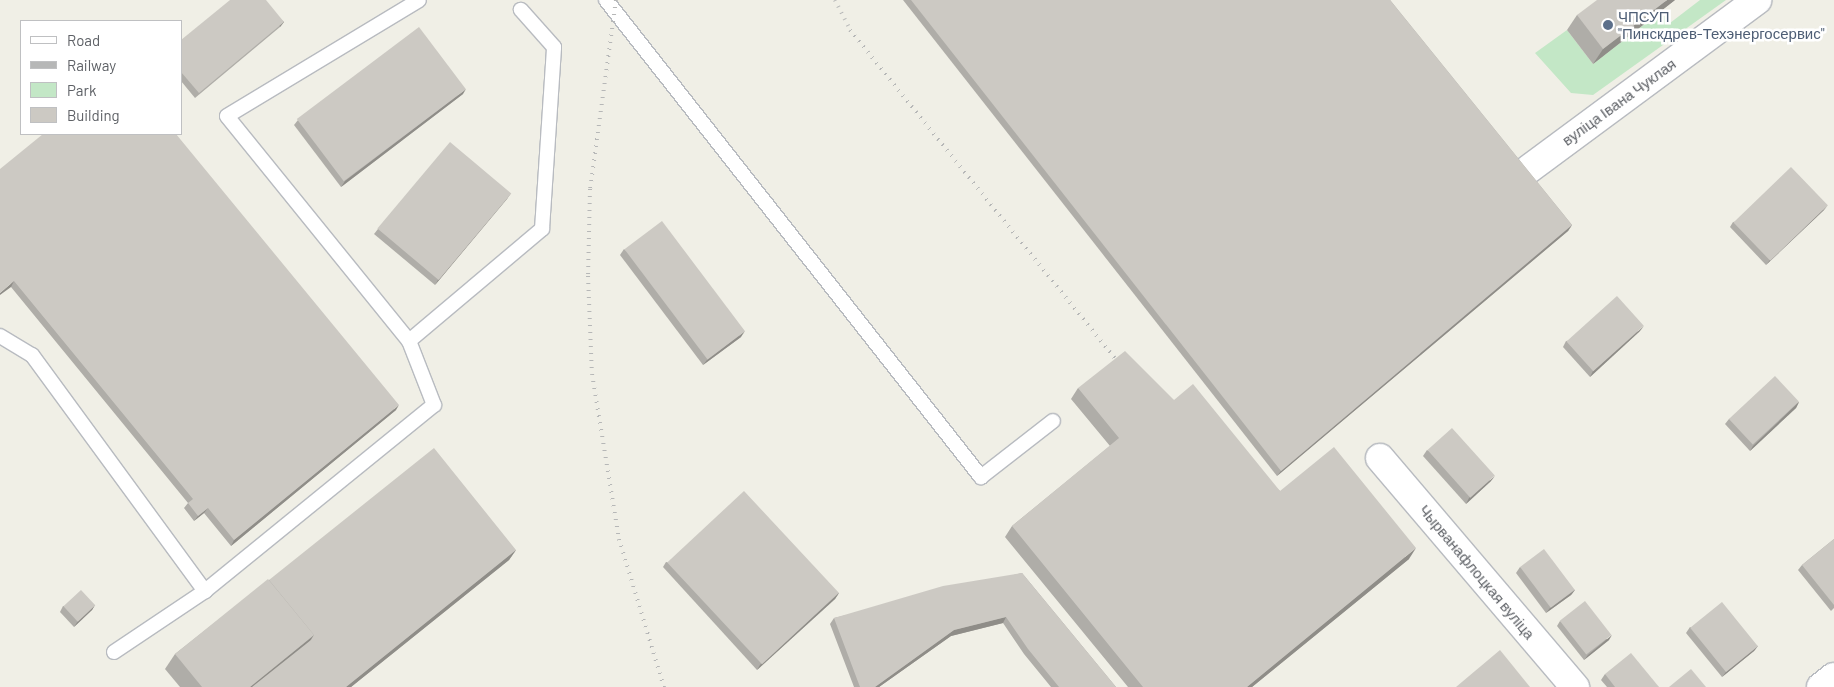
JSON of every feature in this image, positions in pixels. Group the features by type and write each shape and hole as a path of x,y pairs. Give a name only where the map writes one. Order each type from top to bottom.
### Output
{"street":[{"name":"вуліца Івана Чуклая","path":"1529,169 1757,0"},
{"name":"Чырванафлоцкая вуліца","path":"1380,458 1575,687"},
{"path":"1821,687 1834,677"}],"lane":[{"path":"114,652 205,591 434,405 409,341 227,116 419,0"},
{"path":"606,0 980,476 1053,420"},
{"path":"409,341 542,229 554,47 520,10"},
{"path":"0,336 32,355 205,591"}],"green space":[{"path":"1700,0 1726,0 1593,95 1571,93 1535,53 1567,30 1593,64 1661,11 1670,23"}],"building":[{"path":"230,0 266,0 284,22 199,93 182,73 182,39"},
{"path":"911,0 1390,0 1572,225 1281,471"},
{"path":"1597,0 1667,0 1603,49 1577,15"},
{"path":"419,27 466,89 344,181 297,119"},
{"path":"42,135 177,135 399,405 234,540 208,508 198,516 188,503 193,499 14,281 0,293 0,169"},
{"path":"450,142 511,193 439,280 377,229"},
{"path":"1791,167 1828,205 1770,261 1733,223"},
{"path":"662,221 745,331 708,359 624,249"},
{"path":"1617,296 1644,326 1593,371 1566,342"},
{"path":"1125,351 1174,400 1193,384 1280,491 1334,447 1416,548 1247,687 1143,687 1012,526 1119,438 1078,388"},
{"path":"1775,376 1799,402 1753,445 1729,419"},
{"path":"1452,428 1495,476 1470,498 1427,450"},
{"path":"434,448 516,550 346,687 252,687 311,640 314,635 269,580"},
{"path":"744,491 839,593 762,664 667,563"},
{"path":"1834,539 1834,605 1802,565"},
{"path":"1544,549 1575,590 1551,608 1520,567"},
{"path":"1022,573 1116,687 1059,687 1028,649 1006,617 954,630 875,687 860,687 834,618 943,586"},
{"path":"268,579 314,635 250,687 202,687 175,654"},
{"path":"81,590 95,605 78,622 63,606"},
{"path":"1585,601 1611,635 1586,655 1560,621"},
{"path":"1722,602 1758,646 1726,672 1690,628"},
{"path":"1500,650 1530,687 1456,687"},
{"path":"1631,653 1659,687 1615,687 1605,674"},
{"path":"1691,669 1706,687 1669,687"}],"railway":[{"path":"616,0 590,189 588,276 592,374 619,539 664,687"},
{"path":"835,0 850,30 1117,361"}],"place":[{"name":"ЧПСУП \"Пинскдрев-Техэнергосервис\"","path":"1608,25"}]}
